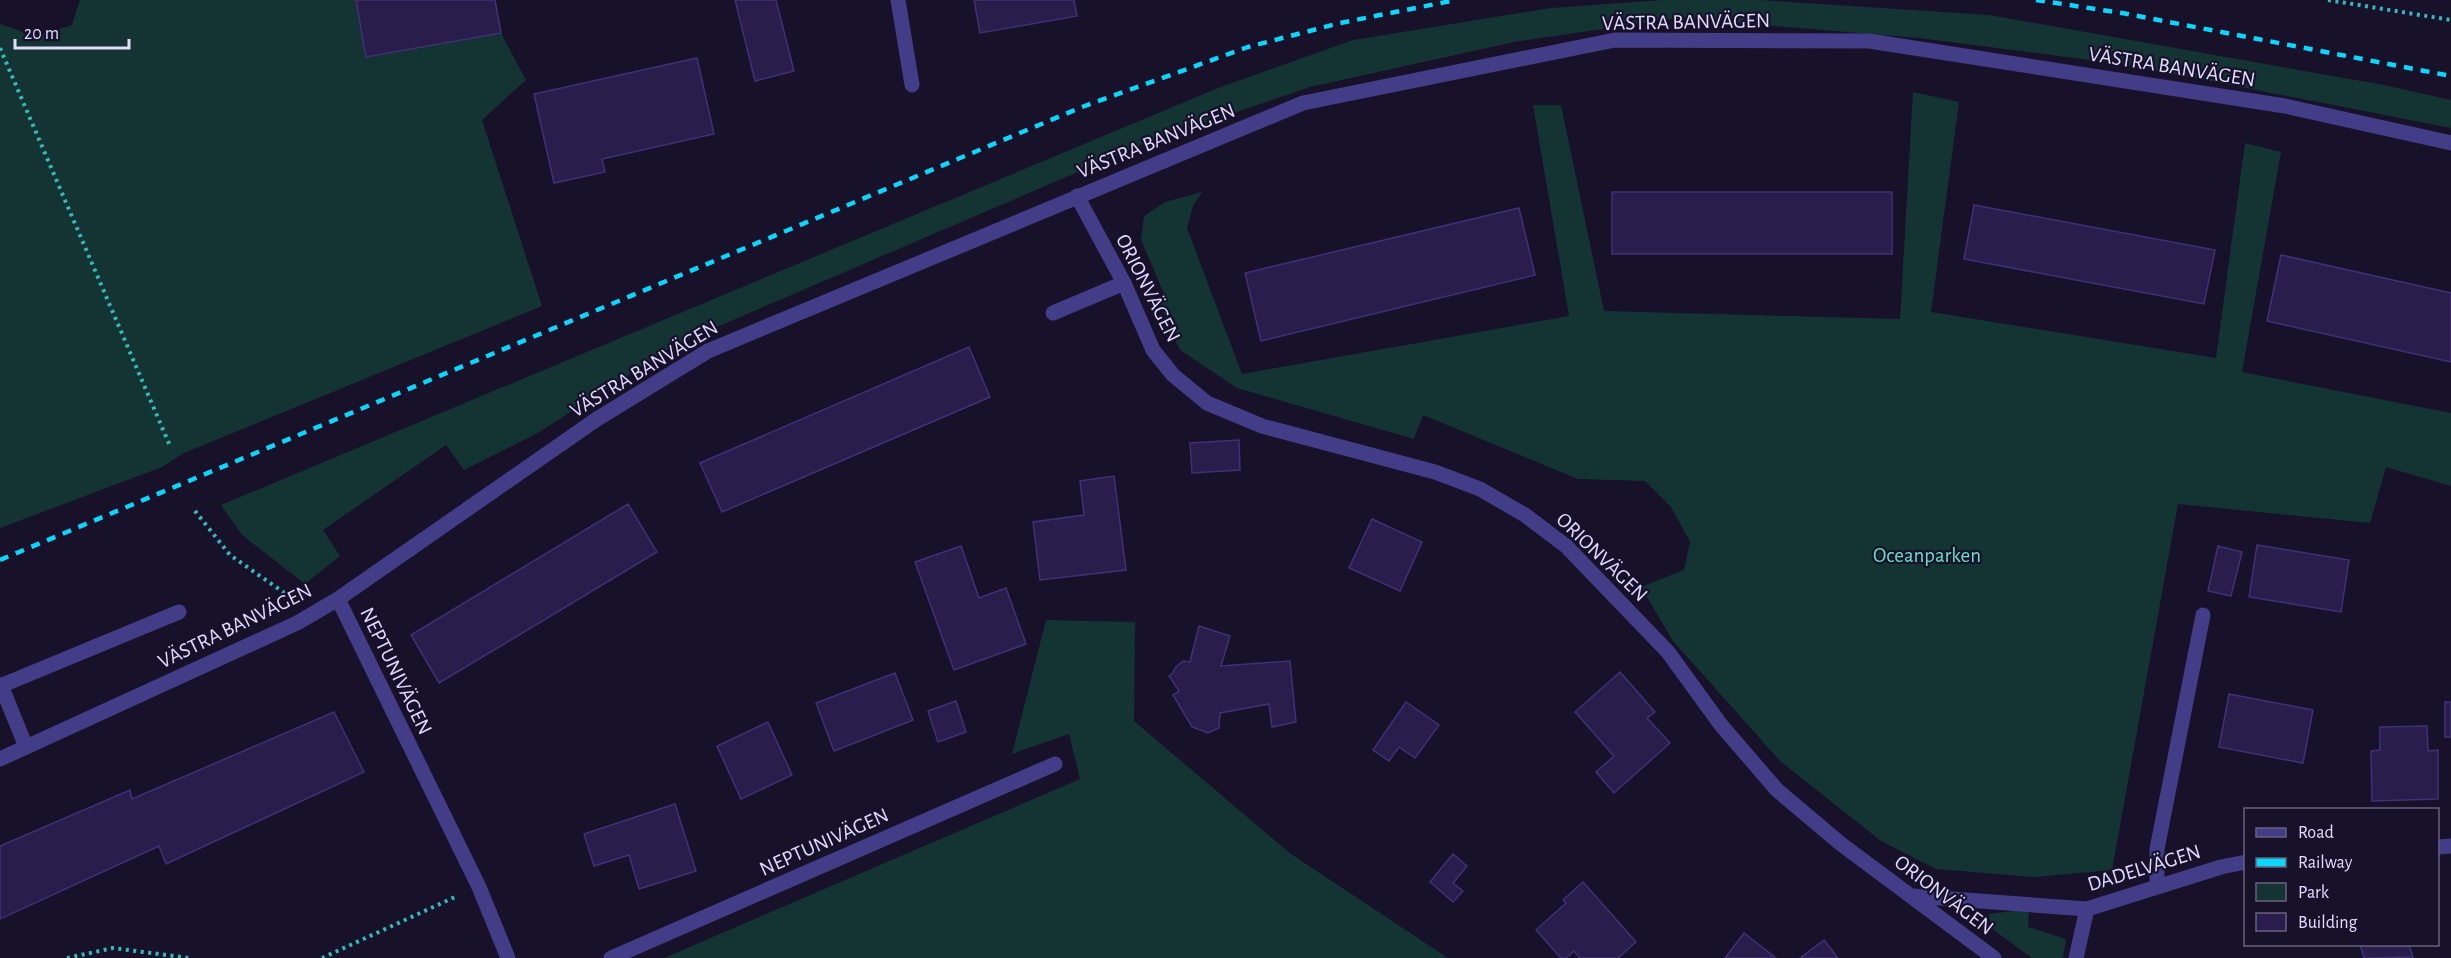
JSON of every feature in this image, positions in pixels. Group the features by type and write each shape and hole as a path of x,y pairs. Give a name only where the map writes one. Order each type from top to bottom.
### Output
{"street":[{"path":"898,0 912,85"},
{"name":"VÄSTRA BANVÄGEN","path":"0,759 297,623 338,599 597,419 708,351 1303,103 1615,40 1869,41 2286,106 2451,143"},
{"name":"ORIONVÄGEN","path":"1077,196 1124,284 1154,350 1173,375 1207,403 1262,426 1425,469 1480,489 1525,515 1566,546 1668,652 1721,725 1777,790 1841,844 1994,958"},
{"path":"1053,312 1124,284"},
{"name":"NEPTUNIVÄGEN","path":"338,599 479,887 508,958"},
{"path":"26,747 0,685 179,612"},
{"path":"2157,887 2157,849 2203,615"},
{"name":"NEPTUNIVÄGEN","path":"610,958 1055,764"},
{"name":"DADELVÄGEN","path":"1912,896 2087,909 2221,867 2244,862"},
{"path":"2076,958 2087,909"}],"path":[{"path":"2328,0 2451,20"},
{"path":"0,48 170,446"},
{"path":"195,511 230,555 283,592 297,623"},
{"path":"322,958 479,887"},
{"path":"67,958 113,948 189,958"}],"green space":[{"path":"80,0 356,0 501,33 526,80 482,120 542,306 184,453 162,467 0,528 0,24 36,36 72,25"},
{"path":"1663,0 1760,0 1989,15 2384,85 2451,100 2451,128 2128,65 1919,38 1678,18 1514,42 1310,87 1143,144 677,344 536,434 464,470 446,445 323,530 340,556 305,584 242,535 221,505 1218,88 1353,40 1551,8"},
{"name":"Oceanparken","path":"1913,92 1959,102 1931,312 2216,358 2245,143 2281,152 2242,372 2451,413 2451,486 2386,467 2370,523 2178,504 2112,870 2035,877 1936,869 1881,841 1780,761 1673,641 1641,587 1684,570 1690,542 1671,507 1645,481 1578,479 1423,415 1414,439 1237,388 1180,350 1159,303 1166,298 1141,240 1144,216 1165,202 1202,192 1193,206 1187,228 1242,374 1569,316 1533,105 1561,105 1604,311 1900,319"},
{"path":"1046,620 1135,622 1134,721 1291,854 1448,958 664,958 1080,779 1069,734 1012,754"},
{"path":"2029,909 2028,927 2066,939 2063,958 2032,958 1991,928 1989,914"}],"building":[{"path":"356,0 495,0 501,33 366,57"},
{"path":"735,0 776,0 794,71 755,81"},
{"path":"974,0 1074,0 1077,16 980,33"},
{"path":"697,58 714,134 602,159 605,172 554,183 534,94"},
{"path":"1612,192 1892,192 1892,254 1612,254"},
{"path":"1974,205 2215,250 2204,304 1964,259"},
{"path":"1519,208 1535,275 1261,341 1245,273"},
{"path":"2281,255 2451,293 2451,362 2267,321"},
{"path":"969,347 990,397 722,512 700,463"},
{"path":"1239,440 1240,470 1192,473 1190,443"},
{"path":"1114,476 1126,570 1040,580 1033,522 1084,515 1080,481"},
{"path":"628,504 657,552 439,683 411,635"},
{"path":"1372,519 1422,542 1400,591 1349,568"},
{"path":"2257,545 2349,560 2341,612 2249,597"},
{"path":"961,546 979,598 1006,588 1026,644 954,670 915,562"},
{"path":"2218,546 2242,552 2231,596 2208,591"},
{"path":"1199,626 1230,636 1221,666 1290,661 1296,722 1272,727 1269,704 1220,713 1219,728 1208,733 1192,727 1173,695 1179,691 1169,676 1183,661 1190,662"},
{"path":"1620,672 1655,712 1647,718 1670,743 1614,793 1596,772 1614,756 1575,712"},
{"path":"895,673 913,720 834,751 816,703"},
{"path":"2229,694 2313,710 2303,763 2219,747"},
{"path":"956,701 966,732 938,742 928,711"},
{"path":"1406,702 1439,725 1415,758 1399,747 1389,761 1373,750"},
{"path":"2445,702 2451,702 2451,737 2445,737"},
{"path":"334,712 364,772 166,864 159,846 0,919 0,846 130,790 132,799"},
{"path":"768,722 792,775 741,799 717,746"},
{"path":"2427,726 2428,751 2438,750 2438,799 2372,801 2371,751 2380,750 2380,727"},
{"path":"675,804 696,871 639,889 629,855 594,866 584,834"},
{"path":"1453,854 1467,866 1453,883 1463,891 1453,902 1430,882"},
{"path":"1583,882 1636,942 1618,958 1580,958 1574,951 1566,958 1561,958 1536,930 1566,903 1563,900"},
{"path":"1744,933 1776,958 1725,958"},
{"path":"1824,940 1838,958 1800,958"},
{"path":"2361,946 2410,946 2413,957 2364,958"}],"railway":[{"path":"0,560 1082,107 1248,47 1340,23 1456,0"},
{"path":"2036,0 2122,13 2451,76"}]}
